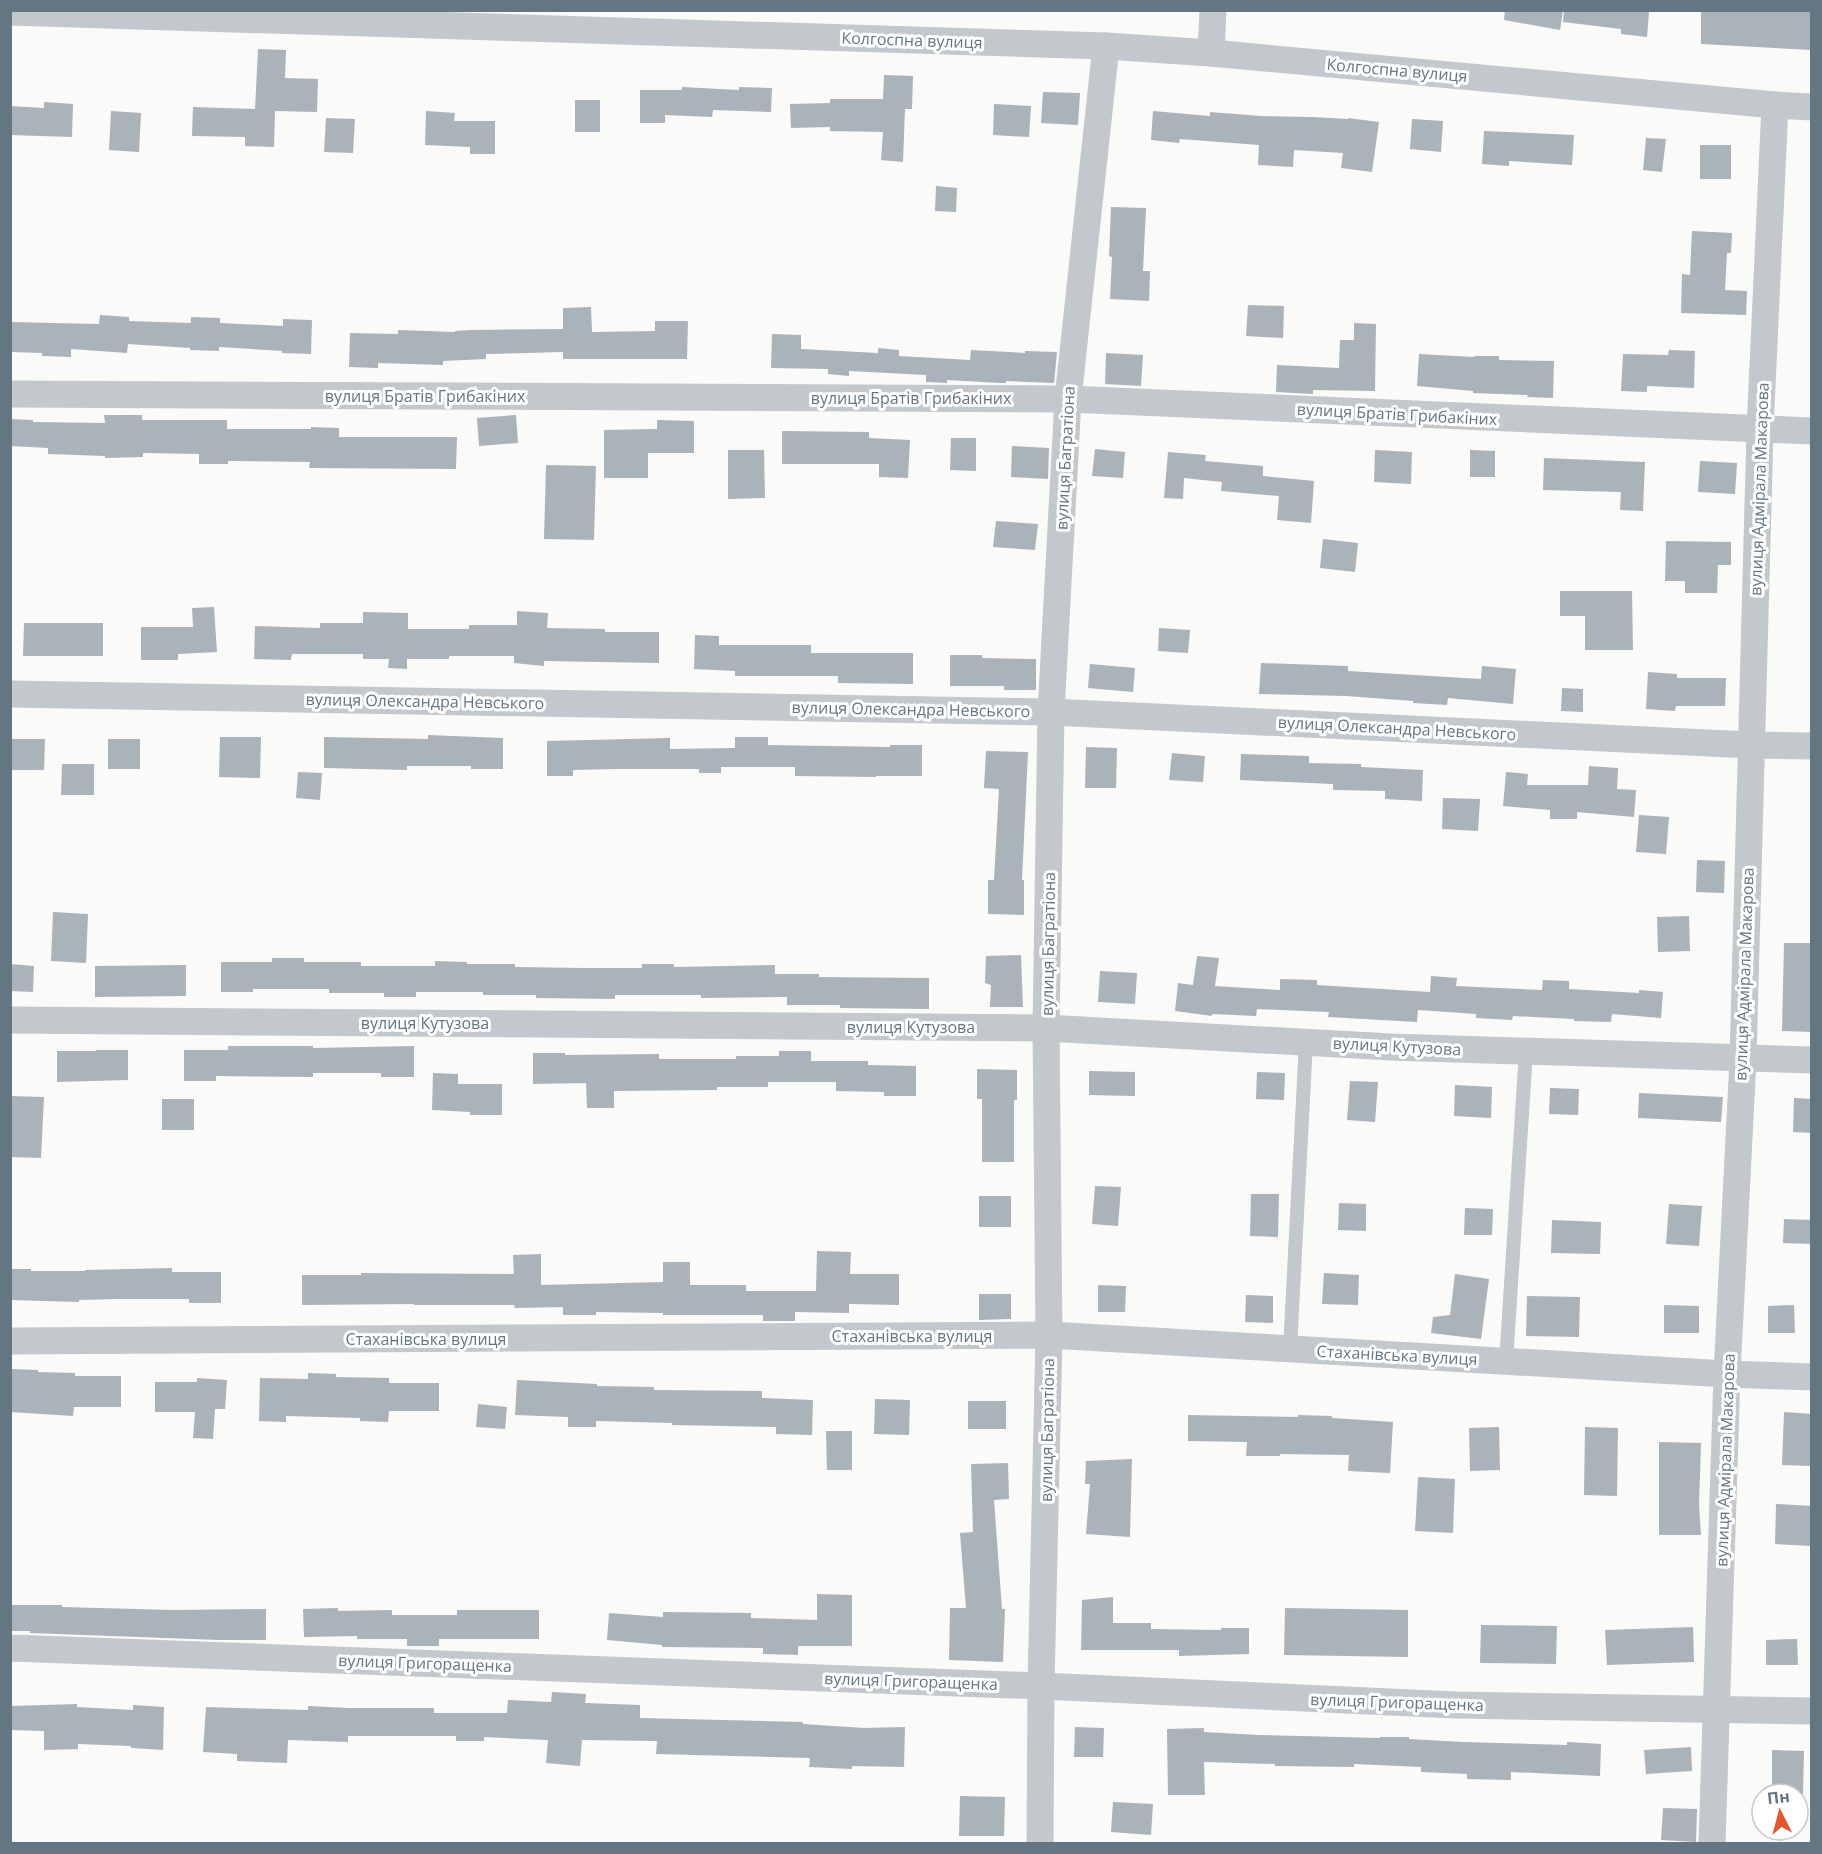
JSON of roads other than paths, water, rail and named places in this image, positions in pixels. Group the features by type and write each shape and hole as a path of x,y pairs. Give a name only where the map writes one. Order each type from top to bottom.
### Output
{"street":[{"path":"1210,53 1213,10"},
{"name":"Колгоспна вулиця","path":"10,12 1106,46 1210,53 1775,105 1812,106"},
{"name":"вулиця Багратіона","path":"1040,1844 1049,1335 1046,1028 1052,712 1068,399 1106,46"},
{"name":"вулиця Адмірала Макарова","path":"1712,1844 1727,1374 1743,1059 1760,430 1775,105"},
{"name":"вулиця Братів Грибакіних","path":"10,394 1068,399 1812,431"},
{"name":"вулиця Олександра Невського","path":"10,694 1052,712 1812,746"},
{"name":"вулиця Кутузова","path":"10,1020 1046,1028 1391,1047 1812,1060"},
{"name":"Стаханівська вулиця","path":"10,1341 1049,1335 1506,1362 1812,1377"},
{"name":"вулиця Григоращенка","path":"10,1648 1041,1686 1456,1705 1812,1711"}],"lane":[{"path":"1290,1349 1306,1042"},
{"path":"1506,1362 1526,1051"}]}
